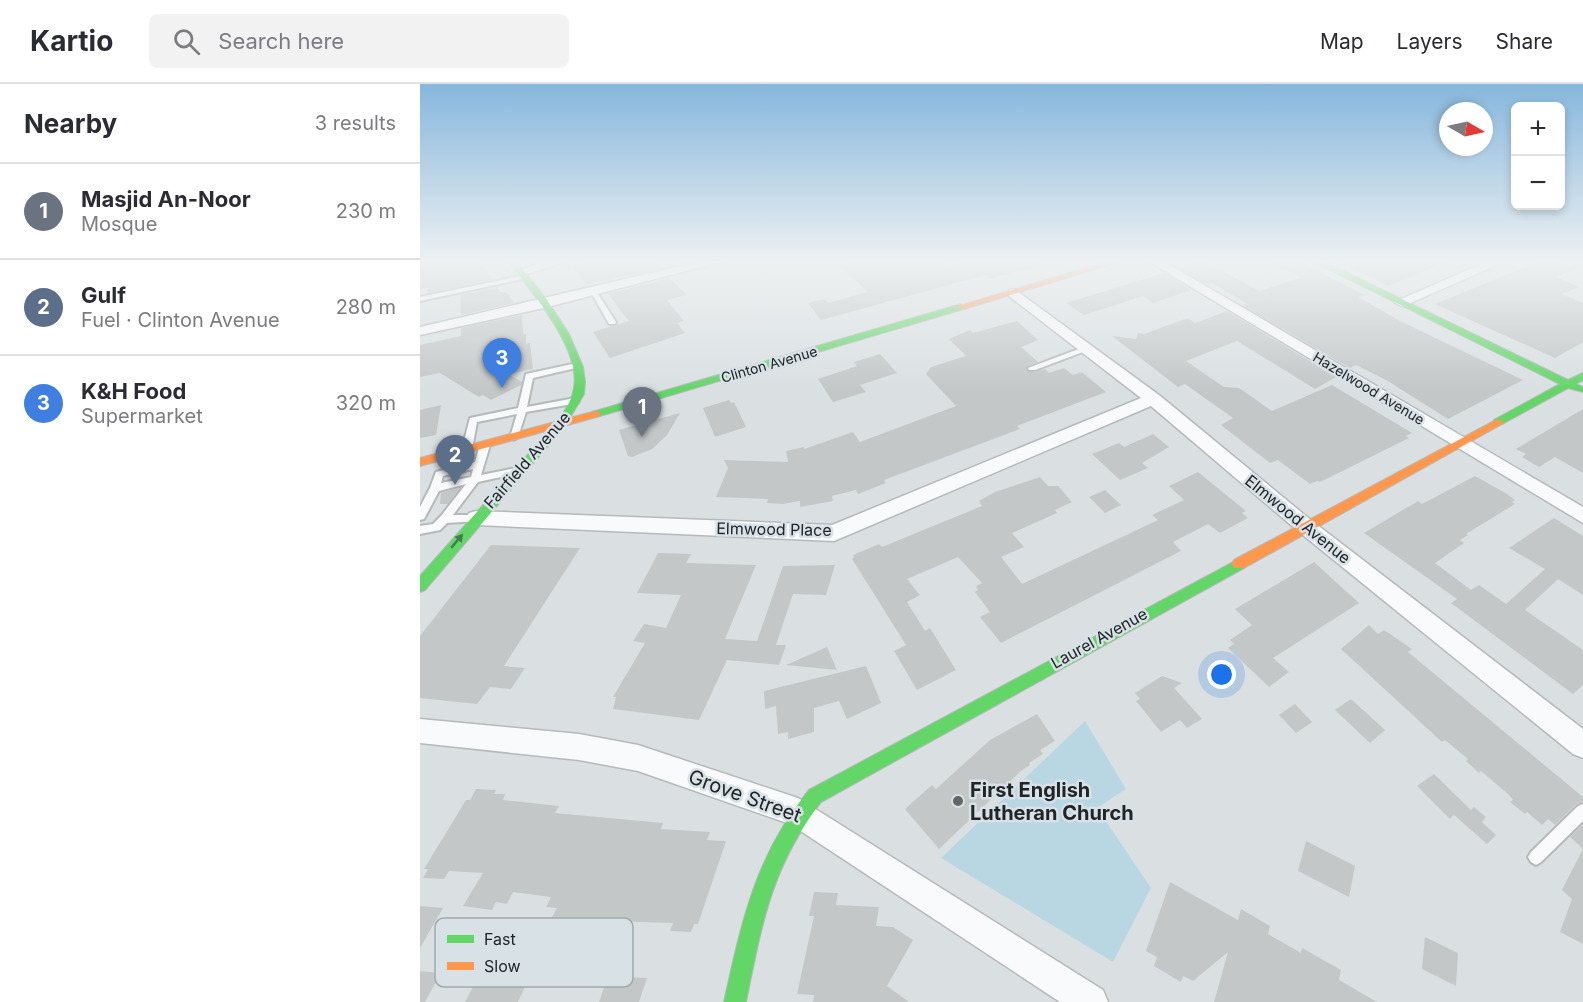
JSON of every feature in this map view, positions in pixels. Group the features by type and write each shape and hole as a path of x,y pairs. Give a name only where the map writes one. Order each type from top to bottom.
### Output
{"street":[{"path":"420,331 544,304"},
{"name":"Fairfield Avenue","path":"420,586 476,518 561,424 577,400 581,382 577,365 544,304"},
{"name":"Clinton Avenue","path":"420,462 561,424 973,304"},
{"name":"Elmwood Avenue","path":"1029,304 1153,399 1305,526 1583,745"},
{"name":"Hazelwood Avenue","path":"1227,304 1583,516"},
{"path":"1405,304 1583,391"},
{"name":"Laurel Avenue","path":"735,1002 767,869 775,848 798,812 815,796 832,784 1583,376"},
{"name":"Elmwood Place","path":"476,518 834,533 1153,399"},
{"name":"Grove Street","path":"420,731 579,747 638,758 798,812 1091,1002"}],"lane":[{"path":"601,304 612,322"},
{"path":"1032,368 1087,349"},
{"path":"514,437 529,376 577,365"},
{"path":"467,449 473,420 577,400"},
{"path":"420,530 436,527 445,519 475,479 485,445"},
{"path":"420,516 435,488 439,474 479,464"},
{"path":"435,488 519,470"},
{"path":"445,519 476,518"},
{"path":"1536,857 1583,811"}],"shaded area":[{"path":"1085,721 1126,789 1097,808 1151,888 1113,962 941,858"}],"building":[{"path":"460,304 510,304 461,315"},
{"path":"616,304 670,304 684,321 677,323 685,333 610,358 593,332 629,321"},
{"path":"809,304 880,304 821,320"},
{"path":"1067,304 1119,304 1084,315"},
{"path":"1248,304 1370,304 1400,321 1523,380 1448,419 1386,380 1356,365 1350,368 1243,306"},
{"path":"1435,304 1583,304 1583,342 1555,358"},
{"path":"1227,311 1336,377 1315,389 1237,341 1186,361 1224,387 1239,388 1272,411 1332,385 1412,433 1406,436 1409,438 1320,482 1310,484 1278,460 1270,463 1221,425 1233,418 1185,384 1178,387 1112,336 1136,339 1138,333 1144,334 1188,318 1195,323"},
{"path":"522,315 523,334 526,334 526,344 530,343 533,369 508,374 522,382 521,385 491,400 483,395 479,397 440,373 420,377 420,345 461,336 461,328"},
{"path":"1017,321 1038,340 1021,347 1038,362 1027,366 1027,371 1035,372 1045,369 1049,373 1064,368 1073,375 1082,372 1106,392 1017,426 1020,429 884,480 886,483 858,494 856,490 832,496 833,501 800,507 800,501 783,504 767,503 768,499 716,497 728,468 724,460 788,462 786,451 804,447 804,449 853,432 860,442 956,406 926,374 931,367 966,356 949,339 970,330 973,333"},
{"path":"880,354 897,373 860,385 866,392 833,402 818,379 857,366 854,362"},
{"path":"729,400 731,403 734,402 746,427 715,437 703,408"},
{"path":"441,405 436,435 420,438 420,410"},
{"path":"1583,409 1583,473 1555,457 1539,467 1522,457 1526,454 1516,449"},
{"path":"680,413 667,435 652,449 632,457 628,456 619,430"},
{"path":"1153,434 1169,447 1142,463 1148,468 1120,480 1092,454 1119,443 1124,447"},
{"path":"1198,472 1246,511 1242,513 1248,518 1220,533 1208,524 1173,542 1181,551 1001,643 980,617 990,612 975,592 978,590 976,586 982,583 958,557 907,579 920,595 907,602 925,631 930,628 956,670 917,690 894,651 906,645 852,559 853,555 879,544 882,547 982,506 979,501 995,492 1040,477 1048,486 1058,486 1072,502 1055,510 1057,513 1012,533 1024,547 1001,557 1022,584 1158,520 1152,515 1184,500 1169,486"},
{"path":"1475,476 1507,494 1515,500 1512,502 1515,504 1466,534 1468,535 1460,540 1464,543 1435,563 1471,590 1479,585 1506,604 1545,569 1509,548 1554,518 1583,536 1583,595 1558,579 1525,610 1583,650 1583,685 1573,694 1451,603 1457,599 1364,533 1418,501 1422,504"},
{"path":"460,488 448,504 440,504 441,493"},
{"path":"1105,490 1121,505 1105,513 1089,497"},
{"path":"491,545 580,548 504,666 525,668 511,689 490,687 477,704 420,698 420,636"},
{"path":"658,553 691,554 686,563 756,565 725,639 757,641 783,566 835,565 826,595 793,594 776,645 786,645 779,665 727,660 699,720 613,709 616,697 613,697 645,643 633,641 644,624 666,628 681,595 637,593"},
{"path":"1314,562 1359,603 1273,658 1289,672 1269,687 1228,648 1234,644 1230,640 1252,625 1235,609"},
{"path":"1369,625 1378,634 1384,630 1412,649 1408,652 1583,797 1583,802 1576,804 1555,825 1548,819 1542,825 1527,812 1525,814 1510,802 1513,800 1508,794 1481,771 1479,773 1466,761 1468,759 1445,740 1442,742 1341,649"},
{"path":"827,647 837,670 786,665"},
{"path":"866,666 881,703 847,719 839,701 814,708 814,732 788,739 788,732 778,734 776,706 765,709 764,691"},
{"path":"1162,676 1182,683 1174,688 1202,719 1187,728 1180,720 1161,732 1136,701 1140,699 1135,693"},
{"path":"1351,699 1385,730 1370,743 1335,710"},
{"path":"1295,704 1312,722 1296,733 1279,715"},
{"path":"1037,714 1055,741 1040,750 1043,754 1029,763 1030,765 939,849 905,809 932,785 936,789 990,740"},
{"path":"1434,774 1471,810 1474,807 1486,817 1482,822 1496,835 1487,844 1454,815 1450,819 1417,786"},
{"path":"476,789 496,790 494,794 505,794 503,800 559,806 555,813 663,823 661,829 710,832 707,840 726,841 698,924 694,924 691,932 670,931 673,923 633,922 633,918 552,918 557,908 546,907 551,897 513,892 507,904 496,902 492,910 463,906 483,873 449,871 444,879 423,878 428,869 424,869 466,800 470,800"},
{"path":"1583,824 1583,849 1570,837"},
{"path":"1306,841 1355,866 1349,897 1298,871"},
{"path":"1583,849 1583,944 1560,932 1572,899 1562,890"},
{"path":"1170,882 1238,920 1241,909 1270,926 1268,934 1301,953 1302,948 1341,970 1339,980 1377,1002 1214,1002 1228,952 1193,981 1183,976 1181,982 1154,966 1157,957 1146,951"},
{"path":"814,892 838,893 836,905 879,907 876,926 893,927 913,940 887,986 909,1002 813,1002 814,995 797,994 814,916 809,916"},
{"path":"420,906 443,908 435,918 420,948"},
{"path":"1425,937 1458,953 1456,986 1422,969"},
{"path":"420,971 435,972 435,984 425,1002 420,1002"},
{"path":"633,977 647,978 639,1002 599,1002 604,987 633,987"},
{"path":"473,987 525,987 518,1002 465,1002"}],"traffic: fast":[{"path":"420,586 561,424 576,399 580,382 578,367 564,334 544,304"},
{"path":"1404,304 1580,390"},
{"path":"596,414 961,307"},
{"path":"1498,422 1583,376"},
{"path":"735,1002 754,919 770,868 782,843 815,796 1239,564"}],"traffic: slow":[{"path":"961,307 972,304"},
{"path":"420,462 596,414"},
{"path":"1239,564 1498,422"}],"place":[{"name":"K&H Food","path":"502,388"},
{"name":"Masjid An-Noor","path":"642,437"},
{"name":"Gulf","path":"455,485"},
{"name":"First English Lutheran Church","path":"958,801"}]}
